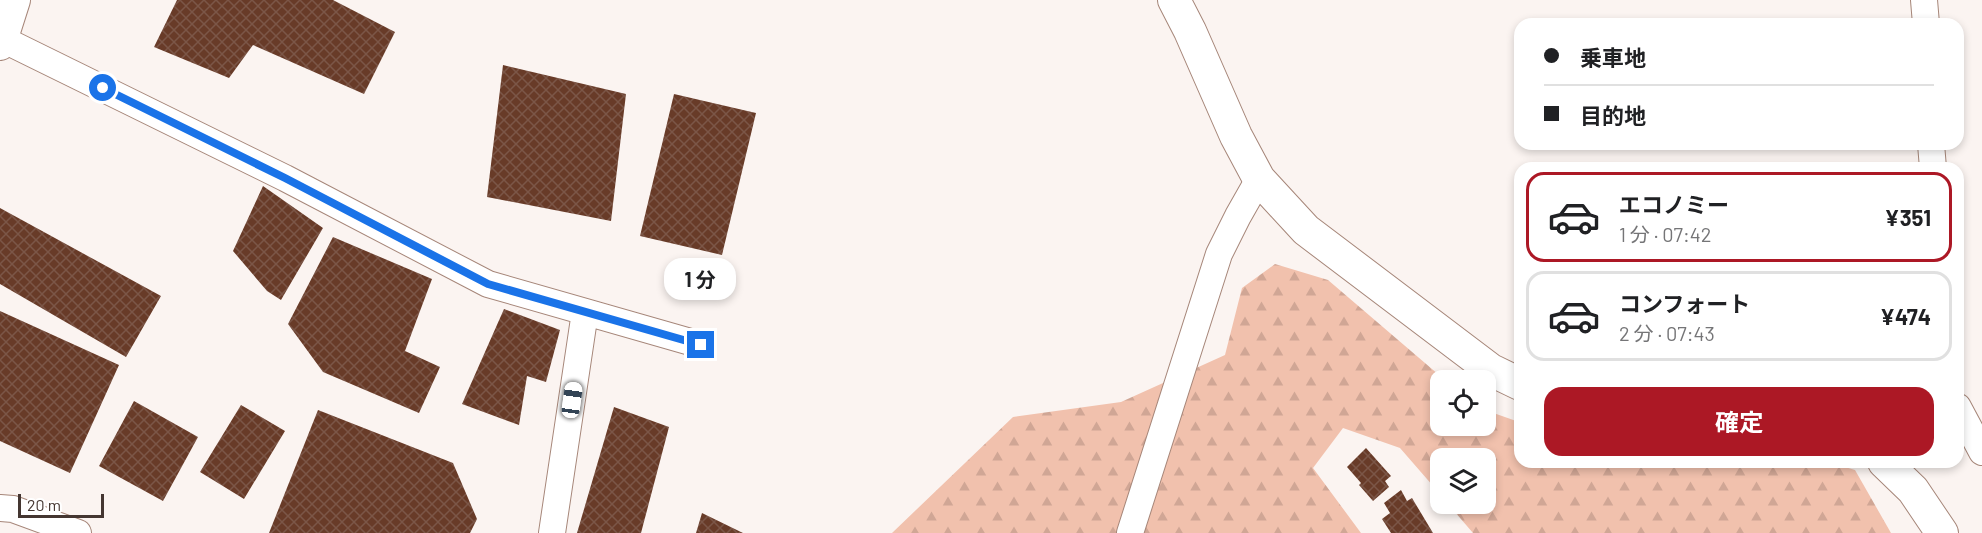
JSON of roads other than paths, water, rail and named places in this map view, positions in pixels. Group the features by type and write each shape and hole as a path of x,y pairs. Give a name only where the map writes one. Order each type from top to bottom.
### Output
{"street":[{"path":"14,0 1,40 285,178 488,284 701,345"},
{"path":"1174,0 1190,30 1236,136 1259,179 1306,230 1491,370 1514,381"},
{"path":"1924,0 1926,18"},
{"path":"1132,525 1219,254 1259,179"},
{"path":"552,533 585,312"},
{"path":"1964,418 1982,452"},
{"path":"1890,468 1913,490 1942,533"},
{"path":"0,508 13,509 78,533"}]}
